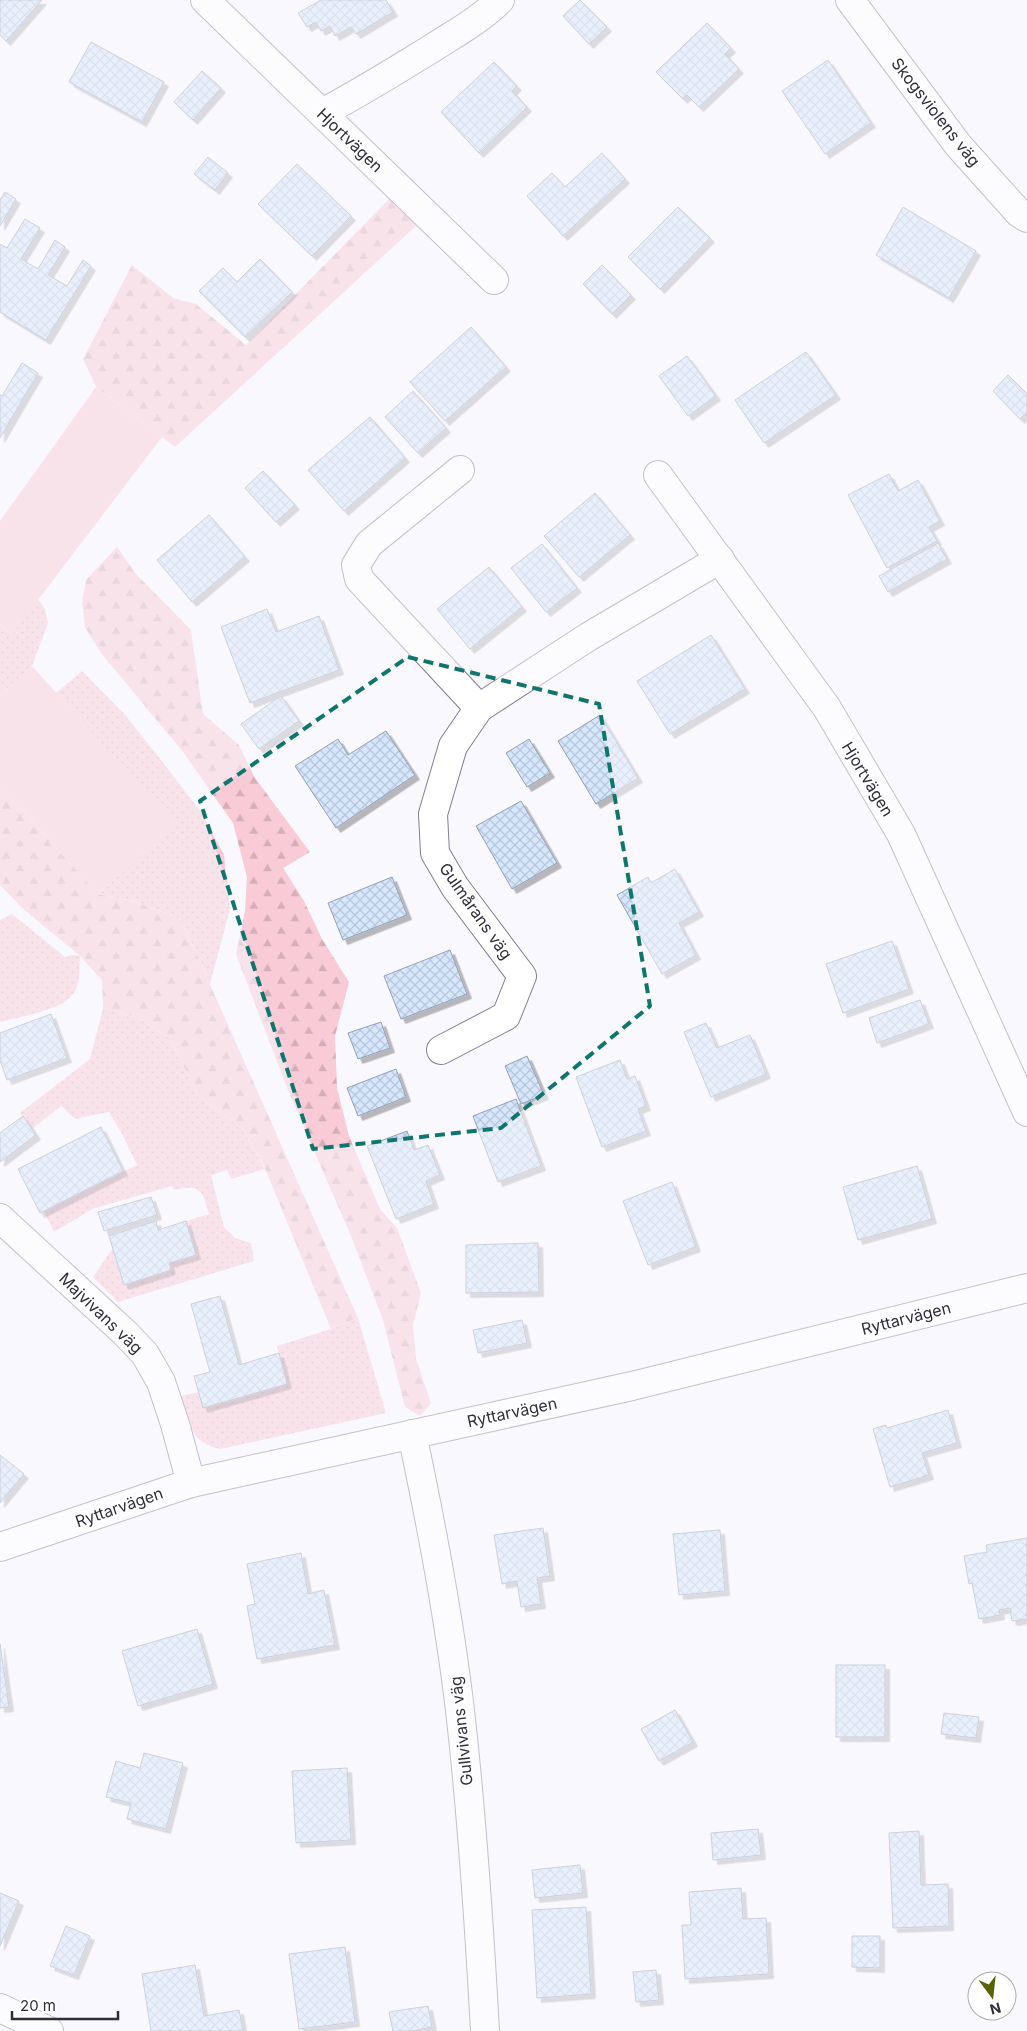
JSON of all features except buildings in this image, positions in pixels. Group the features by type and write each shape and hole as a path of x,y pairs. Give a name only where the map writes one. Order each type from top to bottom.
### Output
{"street":[{"name":"Hjortvägen","path":"204,0 494,280"},
{"path":"322,112 360,93 460,30 492,8 500,0"},
{"name":"Skogsviolens väg","path":"850,0 958,145 1019,213 1027,218"},
{"path":"460,470 369,544 356,565 359,579 479,708"},
{"name":"Hjortvägen","path":"658,475 826,708 901,834 1027,1112"},
{"name":"Gulmårans väg","path":"441,1050 506,1016 522,976 455,887 435,853 433,814 453,746 479,708 588,636 720,559"},
{"name":"Majvivans väg","path":"0,1218 125,1333 145,1354 161,1382 191,1483"},
{"name":"Ryttarvägen","path":"0,1547 191,1483 632,1386 1027,1288"},
{"name":"Gullvivans väg","path":"412,1434 439,1565 459,1702 476,1868 485,2031"},
{"path":"0,2008 49,2031"}],"highlighted area":[{"path":"408,657 599,704 650,1006 501,1128 313,1149 200,801"}],"green space":[{"path":"390,198 417,225 175,447 96,387 83,359 132,265 173,298 196,304 246,345"},
{"path":"96,387 162,437 12,634 0,625 0,521"},
{"path":"117,547 136,574 191,630 203,714 239,745 255,778 310,852 283,868 304,901 322,939 349,982 335,1036 337,1088 349,1136 380,1209 397,1228 421,1293 413,1325 416,1359 431,1403 420,1416 405,1407 383,1320 351,1236 289,1093 236,954 245,911 247,877 233,823 183,752 101,653 85,627 82,602 86,580"},
{"path":"38,599 45,609 48,623 32,666 0,695 0,625 12,634"},
{"path":"32,666 176,825 98,894 0,785 0,695"},
{"path":"82,671 126,716 161,760 201,812 224,855 230,909 210,984 181,919 133,901 98,894 175,825 56,693"},
{"path":"0,785 98,894 133,901 181,919 358,1318 331,1329 264,1166 243,1129 199,1097 170,1039 141,1019 103,1008 102,980 80,956 21,907 0,885"},
{"path":"12,914 65,957 80,956 79,976 76,990 67,1000 50,1009 0,1022 0,920"},
{"path":"103,1008 141,1019 170,1039 199,1097 243,1129 265,1169 231,1179 227,1170 211,1175 224,1227 235,1238 251,1243 254,1261 118,1302 93,1277 113,1248 125,1284 171,1270 169,1263 196,1255 186,1221 209,1214 202,1194 195,1188 174,1190 172,1186 92,1209 54,1232 44,1211 137,1165 109,1112 75,1119 61,1106 32,1129 20,1113 90,1059"},
{"path":"358,1318 386,1413 220,1449 203,1442 192,1430 181,1396 199,1392 204,1408 287,1384 277,1346 331,1329"}]}
